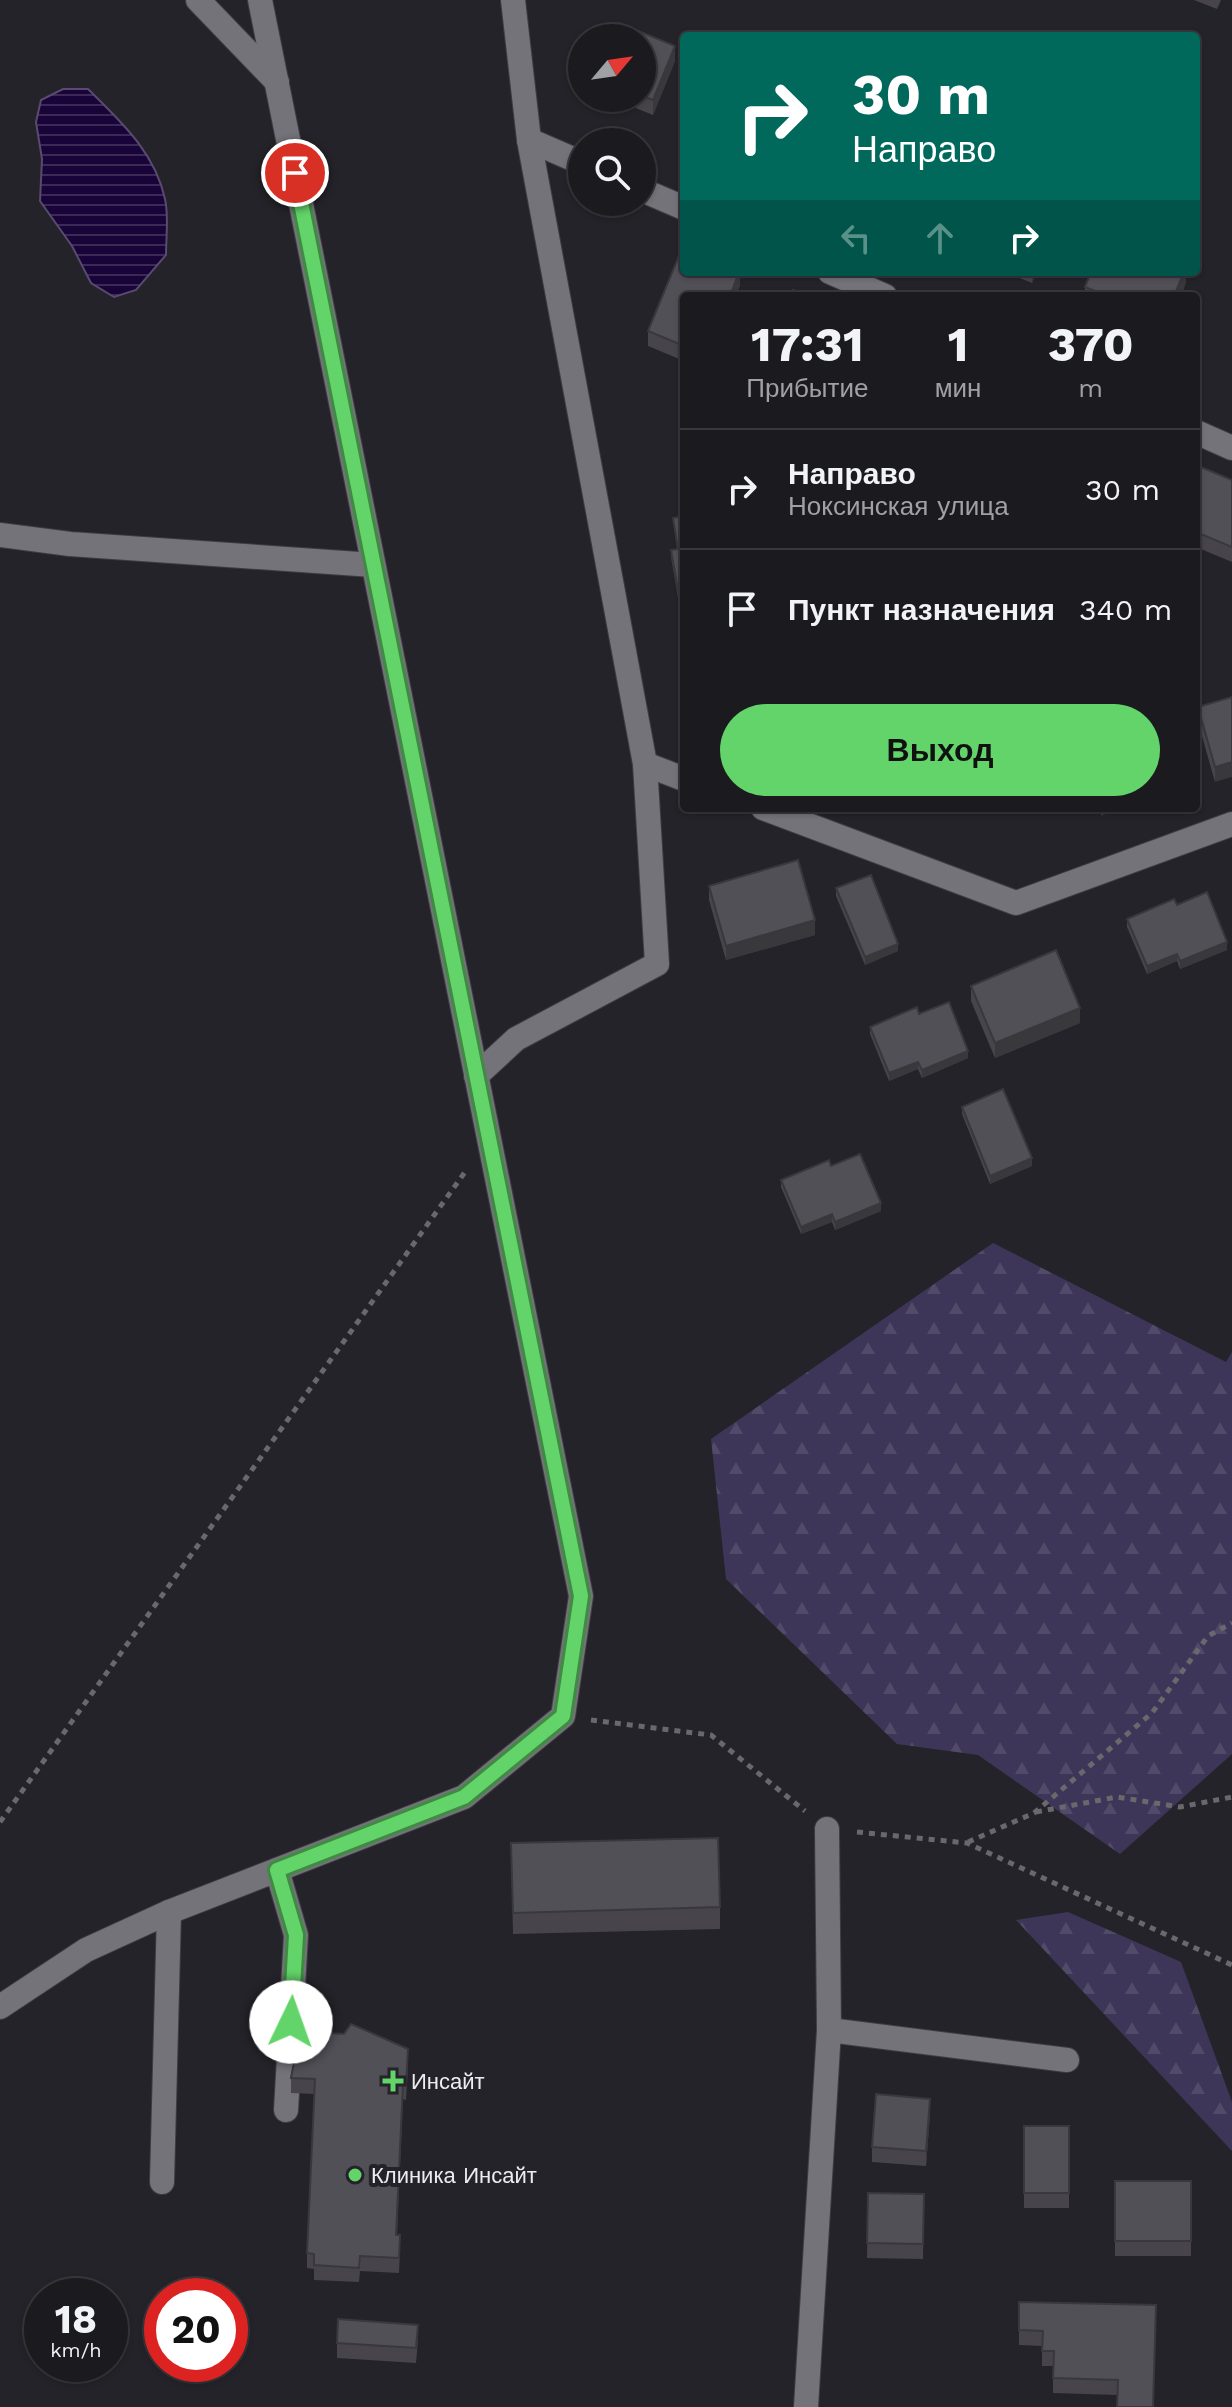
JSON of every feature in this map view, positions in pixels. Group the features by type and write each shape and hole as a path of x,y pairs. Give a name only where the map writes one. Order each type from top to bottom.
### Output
{"street":[{"path":"198,0 277,82"},
{"path":"0,2007 86,1950 169,1912 464,1797 563,1716 581,1596 260,0"},
{"path":"476,1076 516,1039 657,964 645,764 529,140 513,0"},
{"path":"529,140 568,157"},
{"path":"656,196 680,206"},
{"path":"839,276 876,292"},
{"path":"1200,434 1232,448"},
{"path":"0,535 70,544 373,565"},
{"path":"645,764 680,777"},
{"path":"774,812 1016,903 1232,824"},
{"path":"806,2407 829,2030 827,1829"},
{"path":"277,1870 296,1935 286,2110"},
{"path":"162,2182 169,1912"},
{"path":"829,2030 1067,2060"}],"path":[{"path":"0,1822 489,1139"},
{"path":"1034,1813 1152,1713 1208,1636 1232,1623"},
{"path":"563,1716 711,1735 827,1829 967,1843 1232,1965"},
{"path":"967,1843 1034,1813 1117,1797 1180,1807 1232,1797"}],"green space":[{"path":"993,1243 1226,1362 1232,1352 1232,1754 1120,1854 978,1755 897,1744 726,1579 711,1439"},
{"path":"1068,1912 1181,1962 1232,2102 1232,2151 1016,1920"}],"shaded area":[{"path":"63,89 88,89 124,125 153,166 165,199 166,255 136,290 114,297 91,283 72,246 40,201 42,159 36,122 41,100"}],"building":[{"path":"656,38 675,46 656,93"},
{"path":"680,253 680,276 738,276 732,292 680,292 680,344 648,331"},
{"path":"1089,276 1182,276 1176,292 1097,292 1085,287"},
{"path":"1200,467 1232,480 1232,547 1200,534"},
{"path":"680,517 680,601 671,550 678,549 673,518"},
{"path":"1232,697 1232,762 1215,767 1200,706"},
{"path":"798,860 815,920 726,946 709,886"},
{"path":"871,875 898,944 865,957 836,888"},
{"path":"1207,892 1227,942 1180,961 1177,954 1147,966 1127,919 1174,899 1177,905"},
{"path":"1056,950 1080,1008 995,1043 971,986"},
{"path":"949,1002 968,1051 922,1070 918,1062 889,1073 870,1027 917,1007 919,1014"},
{"path":"1003,1089 1032,1158 990,1176 962,1107"},
{"path":"860,1154 881,1203 835,1222 832,1214 801,1227 781,1180 829,1160 831,1166"},
{"path":"718,1838 720,1907 513,1913 511,1843"},
{"name":"Клиника Инсайт","path":"351,2024 408,2049 406,2085 403,2084 396,2235 400,2235 399,2258 360,2256 359,2268 314,2265 314,2254 307,2253 315,2079 291,2078 295,2057 314,2032 344,2034"},
{"path":"876,2094 930,2099 926,2151 872,2147"},
{"path":"1024,2126 1069,2126 1069,2193 1024,2193"},
{"path":"1115,2181 1191,2181 1191,2241 1115,2241"},
{"path":"868,2193 924,2194 923,2244 867,2243"},
{"path":"1019,2302 1156,2305 1153,2407 1117,2407 1118,2380 1053,2378 1054,2351 1042,2351 1043,2331 1019,2330"},
{"path":"338,2319 418,2325 416,2348 337,2343"}],"place":[{"name":"Инсайт","path":"393,2081"},
{"name":"Клиника Инсайт","path":"355,2175"}],"route":[{"path":"291,2022 296,1935 277,1870 464,1797 563,1716 581,1596 295,173"}]}
